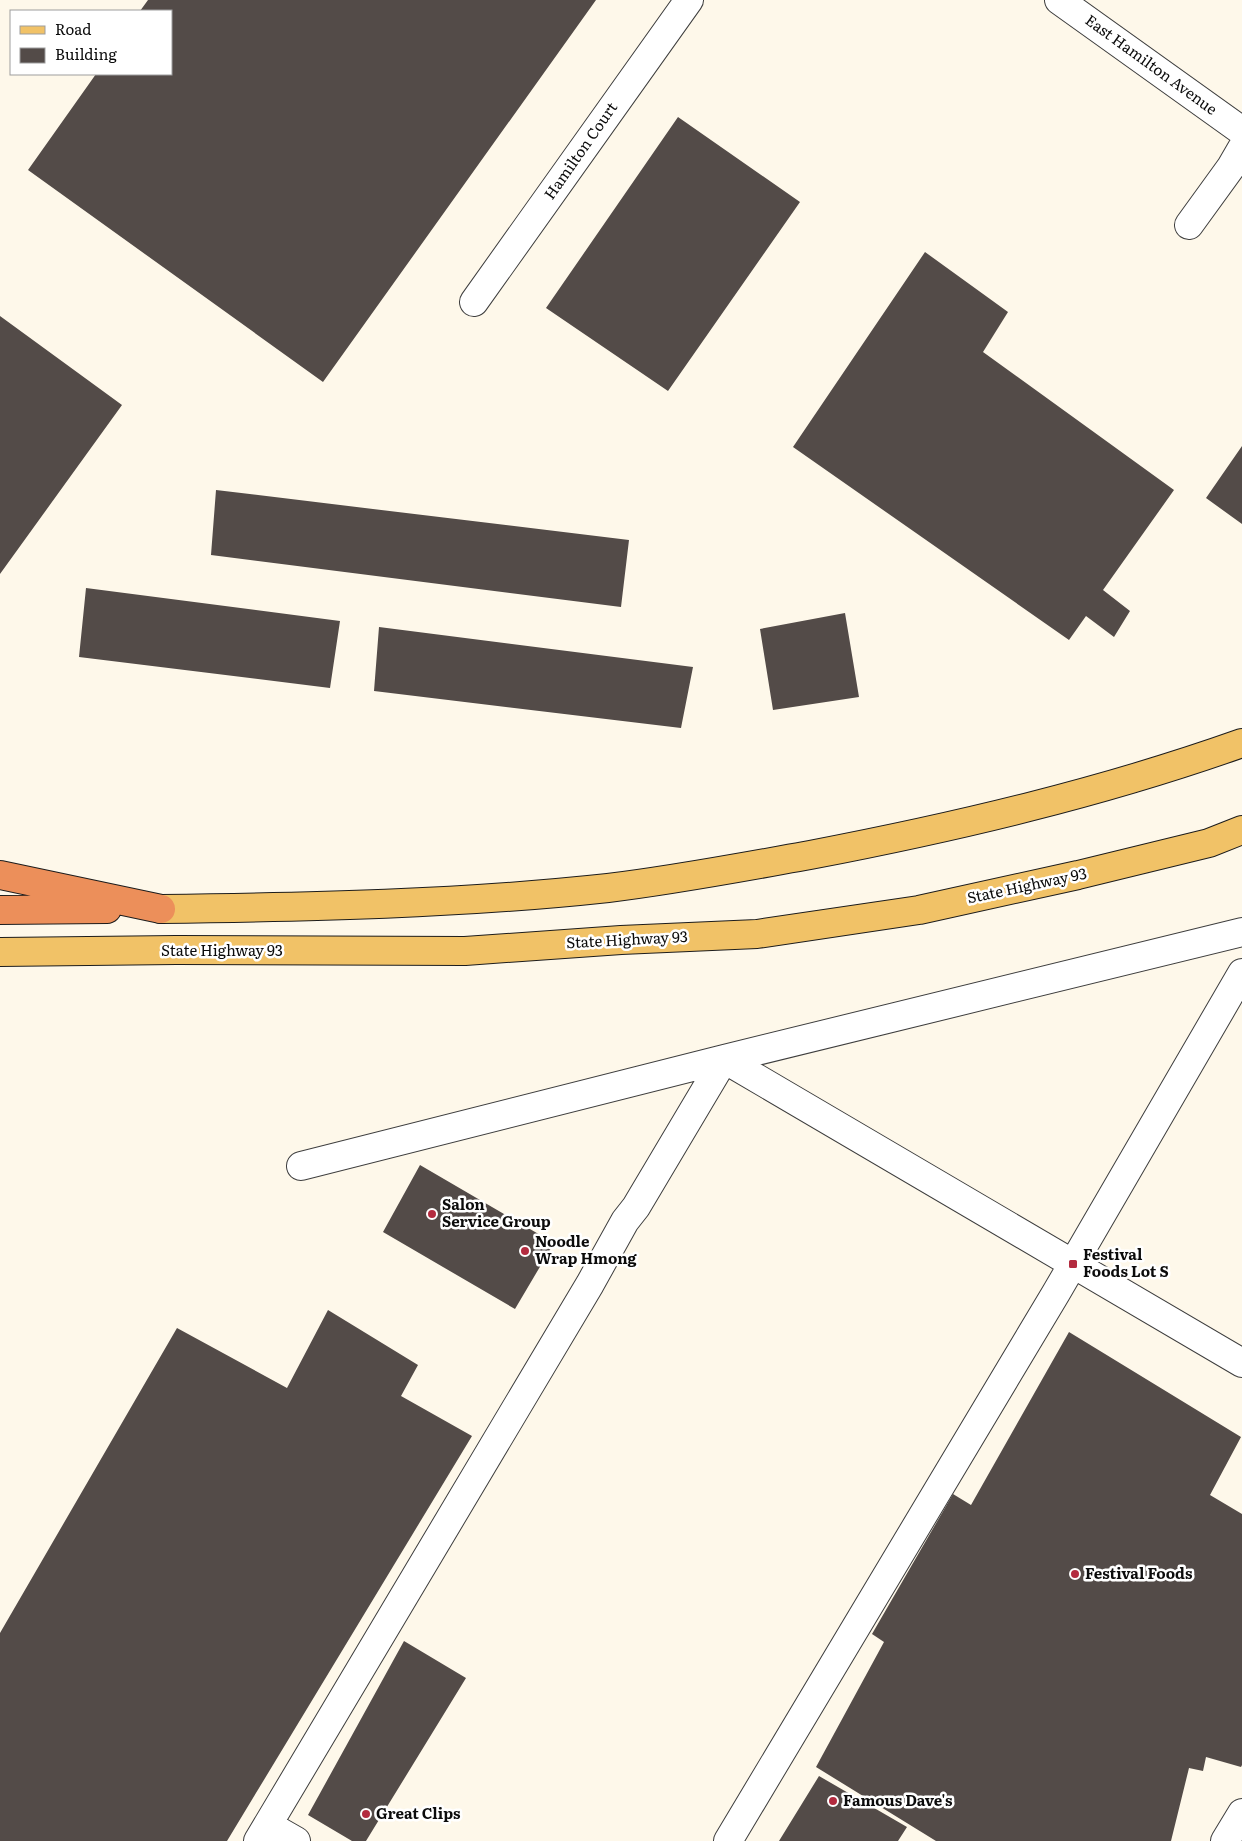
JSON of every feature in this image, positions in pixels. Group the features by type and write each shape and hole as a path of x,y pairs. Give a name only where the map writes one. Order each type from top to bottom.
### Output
{"highway":[{"path":"0,875 161,909"},
{"path":"0,910 161,909"}],"main road":[{"path":"161,909 351,906 467,900 609,888 740,868 909,836 1070,798 1177,766 1242,743"},
{"name":"State Highway 93","path":"0,952 176,950 466,951 621,940 757,934 918,910 1078,876 1209,843 1242,830"}],"street":[{"name":"Hamilton Court","path":"474,302 689,0"},
{"name":"East Hamilton Avenue","path":"1059,0 1242,131"},
{"path":"1189,225 1242,148"},
{"path":"301,1166 724,1058 1242,932"},
{"path":"728,1841 1073,1264 1242,973"},
{"path":"724,1058 1242,1363"},
{"path":"296,1841 263,1833 724,1058"},
{"path":"1225,1841 1242,1812"}],"building":[{"path":"148,0 596,0 323,382 28,170 95,75 172,75 172,10 141,10"},
{"path":"678,117 800,202 668,391 546,308"},
{"path":"925,252 1008,312 983,352 1174,490 1103,590 1130,611 1114,637 1086,616 1069,640 793,447"},
{"path":"0,316 122,405 0,574"},
{"path":"1242,446 1242,524 1206,498"},
{"path":"216,490 629,540 621,607 211,555"},
{"path":"86,588 340,621 330,688 79,657"},
{"path":"845,613 859,697 773,710 760,629"},
{"path":"379,627 693,667 681,728 374,691"},
{"path":"420,1165 554,1243 515,1309 383,1232"},
{"path":"328,1310 418,1365 401,1396 472,1436 227,1841 0,1841 0,1633 177,1328 287,1388"},
{"name":"Festival Foods","path":"1069,1332 1241,1437 1210,1495 1242,1514 1242,1765 1241,1767 1206,1757 1203,1771 1189,1768 1171,1841 936,1841 816,1767 884,1642 872,1634 953,1494 971,1505"},
{"path":"404,1641 466,1678 366,1841 352,1841 308,1815"},
{"name":"Famous Dave's","path":"819,1776 907,1827 898,1841 779,1841"}],"place":[{"name":"Salon Service Group","path":"432,1214"},
{"name":"Noodle Wrap Hmong","path":"525,1251"},
{"name":"Festival Foods Lot S","path":"1073,1264"},
{"name":"Festival Foods","path":"1075,1574"},
{"name":"Famous Dave's","path":"833,1801"},
{"name":"Great Clips","path":"366,1814"}]}
